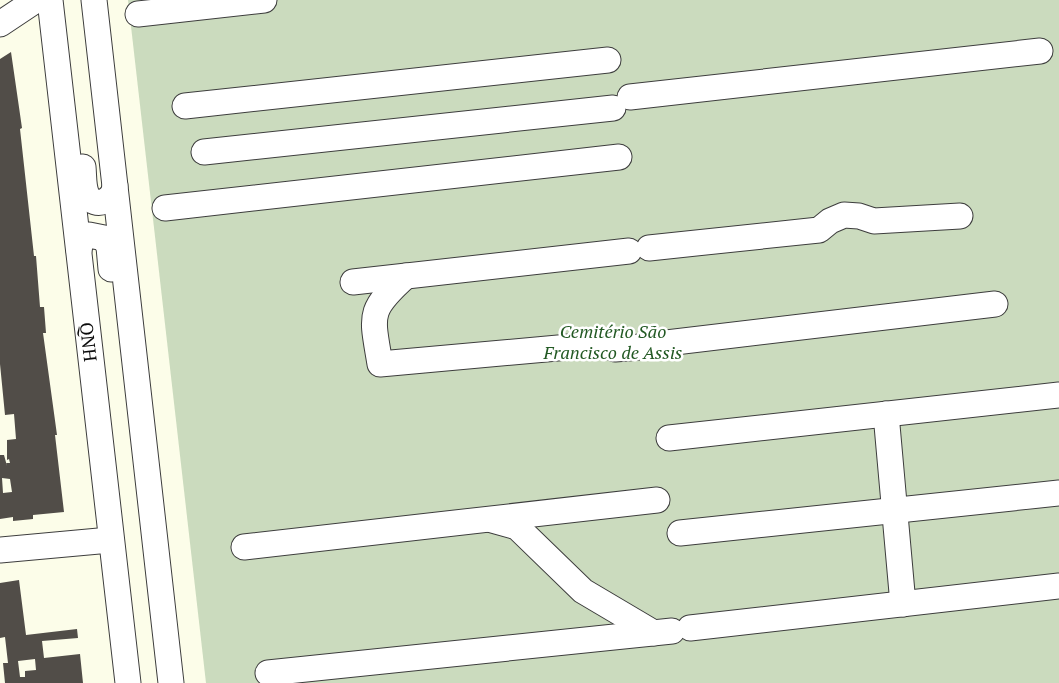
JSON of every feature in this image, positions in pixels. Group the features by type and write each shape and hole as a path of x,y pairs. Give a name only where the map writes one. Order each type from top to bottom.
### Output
{"street":[{"path":"5,18 36,0"},
{"name":"QNH","path":"50,0 110,540 128,683"},
{"path":"94,0 171,683"},
{"path":"138,14 264,0"},
{"path":"204,152 1040,51"},
{"path":"185,106 608,60"},
{"path":"63,119 82,158 85,189 89,198 98,202 109,200 115,186"},
{"path":"165,208 619,157"},
{"path":"353,282 819,230 830,221 844,215 859,216 874,221 960,216"},
{"path":"79,250 81,241 89,235 99,235 107,242 112,280 132,330"},
{"path":"406,276 383,297 376,310 373,323 380,364 602,344 615,348 649,346 994,304"},
{"path":"669,438 1059,395"},
{"path":"886,414 903,604"},
{"path":"680,533 1059,493"},
{"path":"244,547 657,500"},
{"path":"490,519 517,527 584,591 672,631"},
{"path":"0,550 110,540"},
{"path":"268,673 672,631 1059,586"},
{"path":"124,646 140,683"}],"green space":[{"name":"Cemitério São Francisco de Assis","path":"128,0 1059,0 1059,683 206,683"}],"building":[{"path":"11,52 22,128 20,129 34,256 36,256 40,307 44,307 46,333 43,333 57,435 55,435 64,512 33,515 33,519 13,521 13,517 0,519 0,455 4,455 6,463 10,463 9,459 7,460 7,440 16,439 14,414 5,415 0,364 0,59","holes":["2,478 10,479 12,492 3,493"]},
{"path":"19,580 26,635 77,629 78,638 42,641 44,658 80,654 83,683 5,683 3,663 8,663 5,637 0,638 0,583","holes":["35,659 36,670 25,671 25,677 20,677 18,661"]}]}
